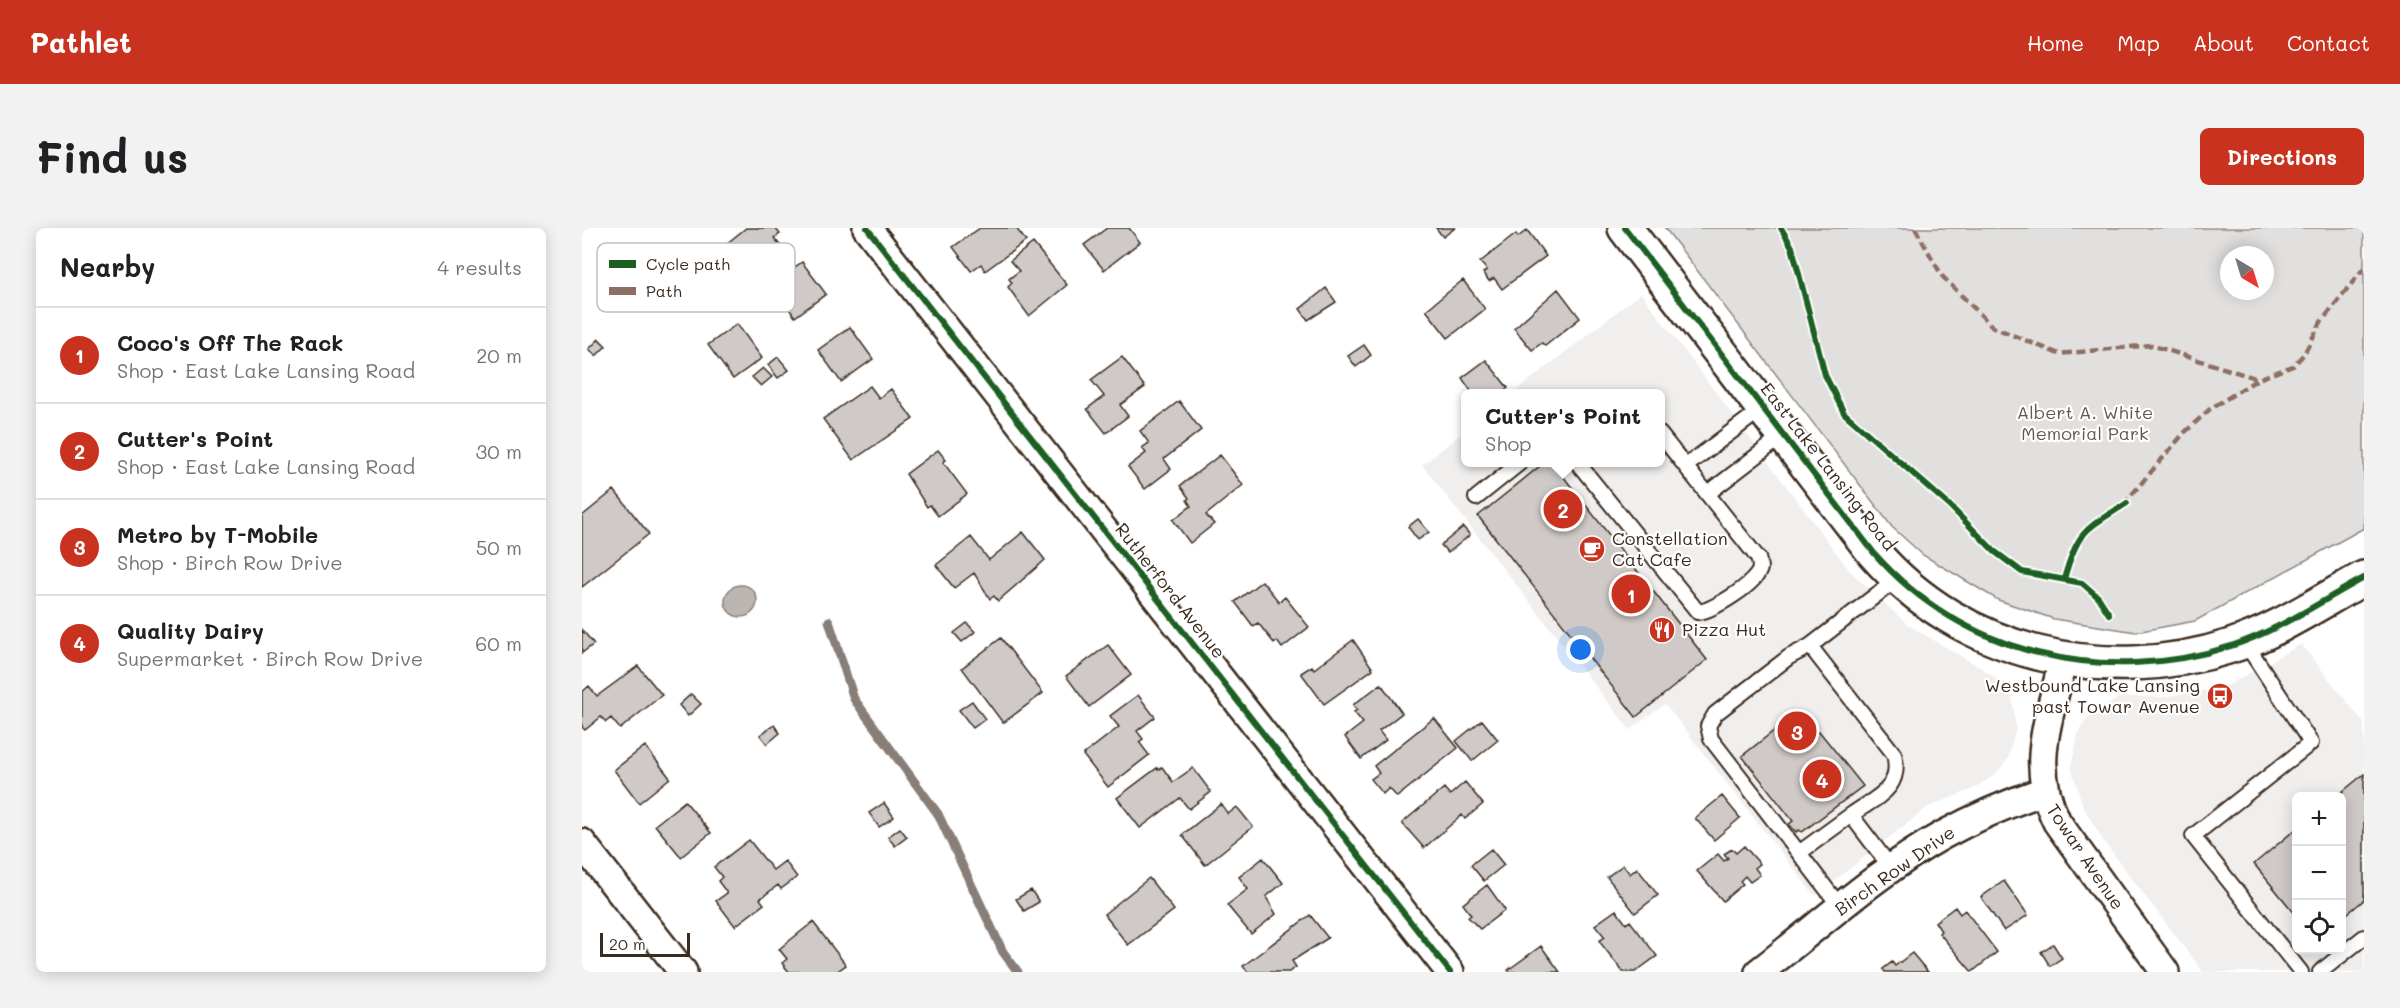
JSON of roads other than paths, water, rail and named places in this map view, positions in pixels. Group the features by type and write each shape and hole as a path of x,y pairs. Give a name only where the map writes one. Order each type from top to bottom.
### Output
{"main road":[{"name":"East Lake Lansing Road","path":"1625,228 1762,408 1897,579 1968,628 2028,652 2063,660 2138,664 2187,658 2244,641 2277,627 2364,578"}],"street":[{"name":"Rutherford Avenue","path":"867,228 1450,972"},
{"name":"Towar Avenue","path":"2063,660 2042,751 2044,791 2057,822 2165,972"},
{"name":"Birch Row Drive","path":"1759,972 1892,869 1967,822 2000,806 2044,791"},
{"path":"582,843 683,972"}],"lane":[{"path":"1686,466 1762,408"},
{"path":"1707,494 1784,435"},
{"path":"1581,467 1698,612 1715,608 1756,575 1760,567 1758,558 1665,440"},
{"path":"1476,498 1515,467"},
{"path":"1841,908 1711,740 1708,726 1715,714 1789,657 1810,646 1897,579"},
{"path":"2244,641 2311,743 2193,836 2301,972"},
{"path":"1799,853 1894,783 1898,770 1894,754 1810,646"},
{"path":"1851,815 1892,869"},
{"path":"2320,972 2364,937"}],"waterway":[{"path":"829,621 854,699 938,814 1003,952 1018,972"}],"place":[{"name":"Cutter's Point","path":"1563,509"},
{"name":"Constellation Cat Cafe","path":"1592,549"},
{"name":"Coco's Off The Rack","path":"1631,594"},
{"name":"Pizza Hut","path":"1662,630"},
{"name":"Westbound Lake Lansing past Towar Avenue","path":"2220,696"},
{"name":"Metro by T-Mobile","path":"1797,731"},
{"name":"Quality Dairy","path":"1822,779"}],"park label":[{"name":"Albert A. White Memorial Park","path":"2085,423"}]}
